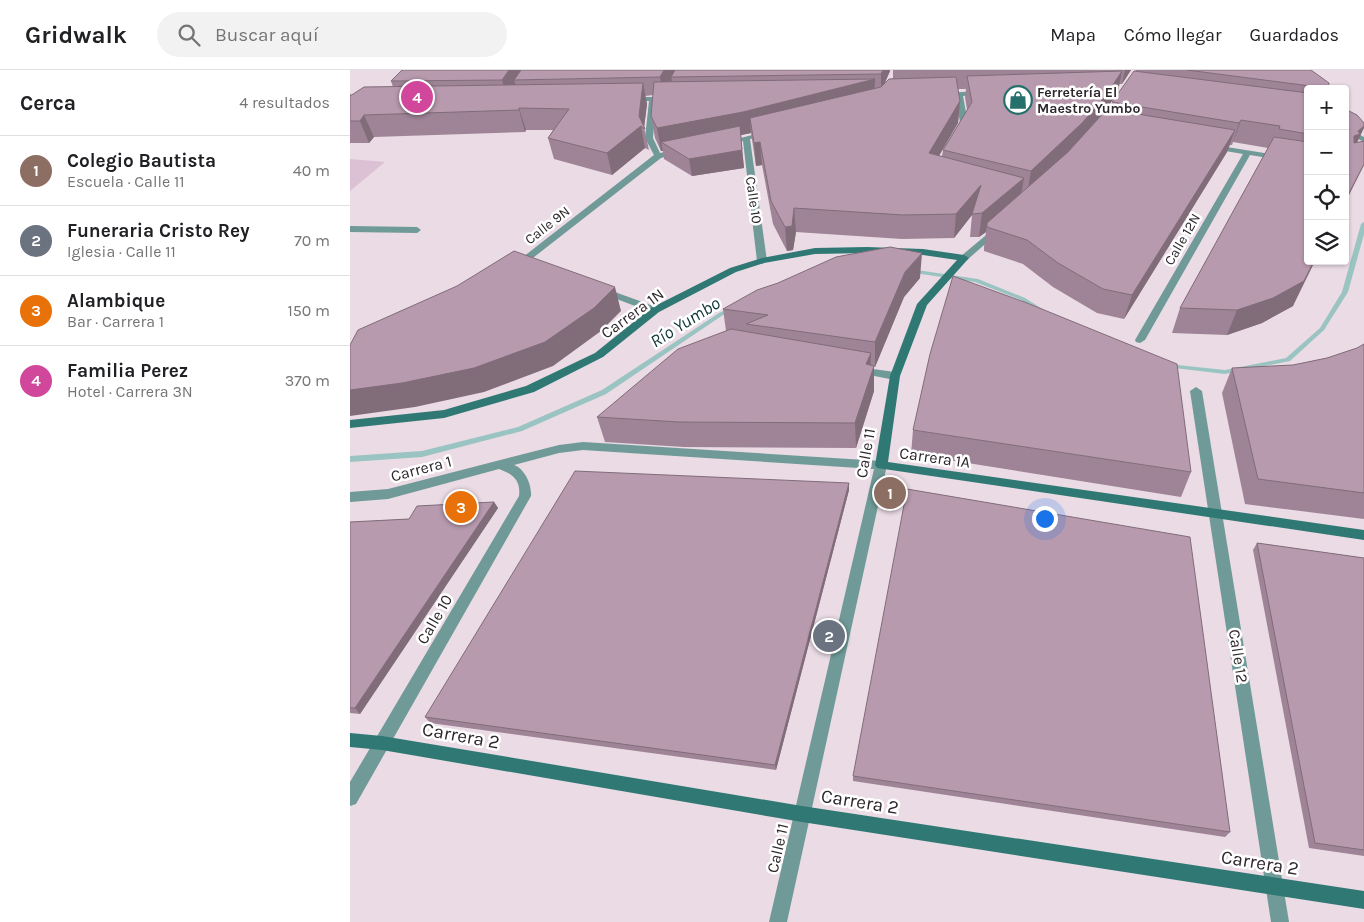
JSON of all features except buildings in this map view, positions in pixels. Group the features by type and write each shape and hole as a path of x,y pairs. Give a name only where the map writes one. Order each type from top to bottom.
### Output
{"street":[{"path":"931,95 988,93"},
{"path":"956,139 964,123 959,94"},
{"path":"624,99 653,99 669,95 677,99"},
{"path":"653,99 649,138 658,156 693,149"},
{"path":"1347,130 1364,140"},
{"path":"720,144 772,132"},
{"name":"Calle 10","path":"746,138 762,261"},
{"path":"1202,144 1304,161"},
{"name":"Calle 12N","path":"1140,340 1248,152"},
{"name":"Calle 9N","path":"509,271 529,264 658,156"},
{"name":"Calle 11","path":"778,922 881,465 895,376 922,304 963,260 1000,226"},
{"path":"350,229 417,230"},
{"name":"Carrera 1N","path":"350,424 444,414 530,389 599,355 655,310 733,270 762,261 815,252 867,250 923,252 963,260"},
{"path":"590,286 655,310"},
{"path":"846,368 895,376"},
{"name":"Calle 12","path":"1196,391 1217,514 1280,922"},
{"name":"Carrera 1A","path":"500,465 559,449 583,446 881,465 1364,534"},
{"name":"Calle 10","path":"350,798 525,496 526,488 515,470 500,465"},
{"name":"Carrera 1","path":"350,497 388,494 500,465"},
{"name":"Carrera 2","path":"350,740 382,743 802,814 1364,900"}],"shaded area":[{"path":"350,159 385,162 350,191"}],"waterway":[{"name":"Río Yumbo","path":"1168,366 1225,372 1288,360 1322,329 1345,292 1364,224"},
{"name":"Río Yumbo","path":"910,271 976,280 1023,299 1041,310"},
{"name":"Río Yumbo","path":"350,459 422,454 520,429 604,392 721,314 732,309"}],"place":[{"name":"Familia Perez","path":"417,97"},
{"name":"Ferretería El Maestro Yumbo","path":"1018,100"},
{"name":"Colegio Bautista","path":"890,493"},
{"name":"Alambique","path":"461,507"},
{"name":"Funeraria Cristo Rey","path":"829,636"}]}
